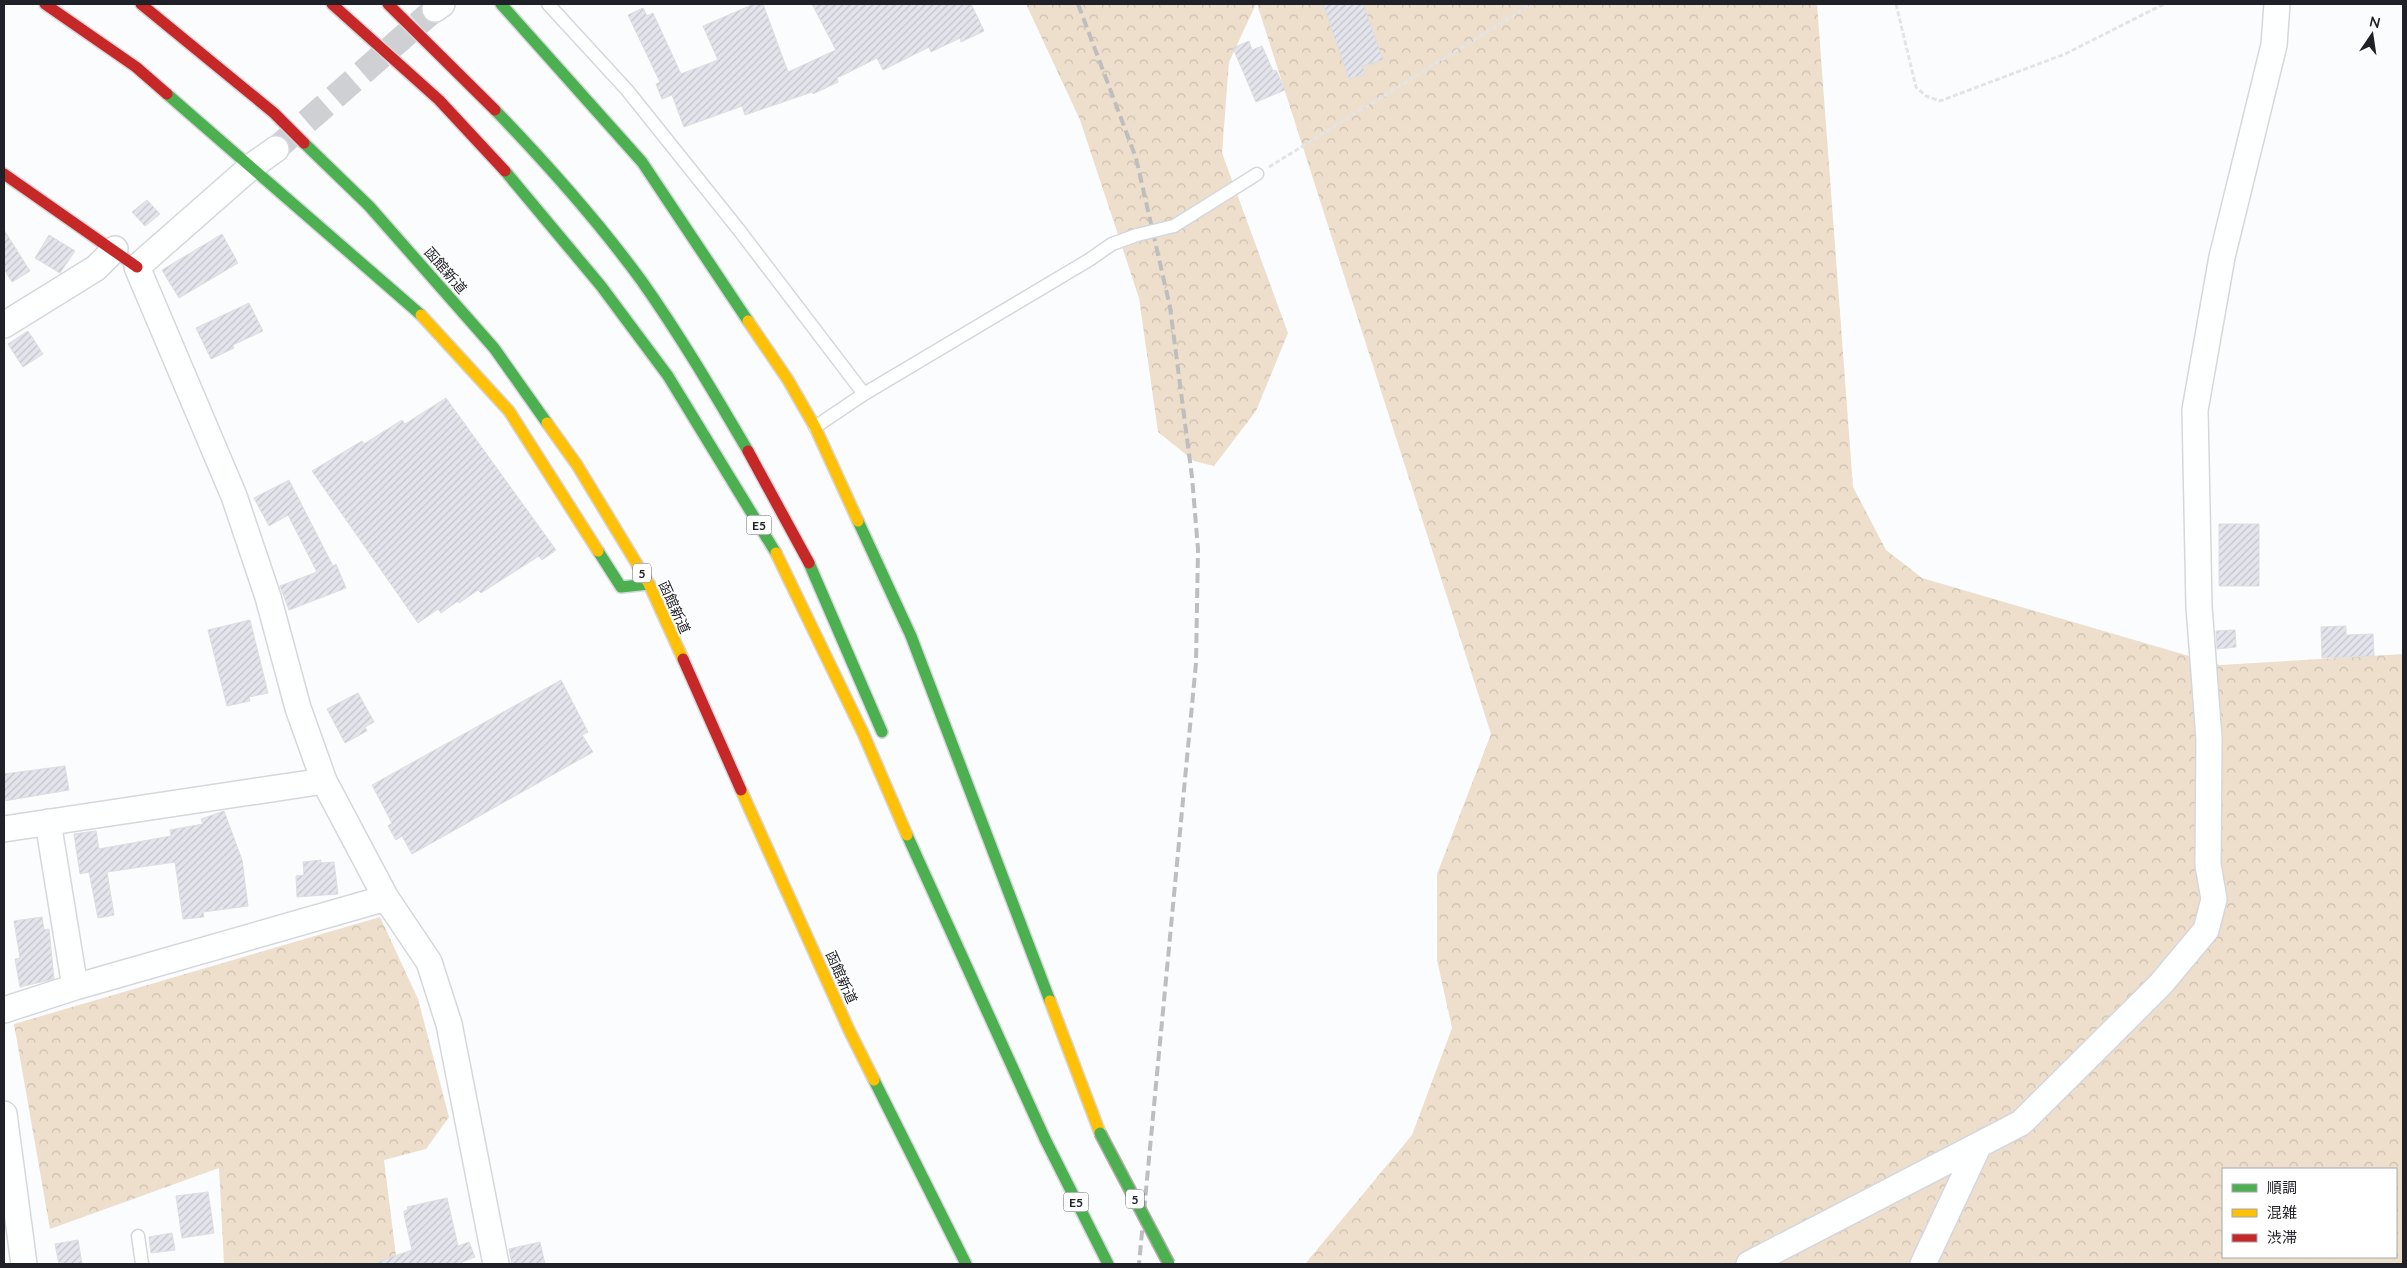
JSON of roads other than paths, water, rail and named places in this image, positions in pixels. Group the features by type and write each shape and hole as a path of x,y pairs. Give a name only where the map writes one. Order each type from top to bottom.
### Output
{"main road":[{"path":"45,4 136,67 414,308 509,411 621,587 648,584"},
{"name":"函館新道","path":"141,4 274,113 369,206 494,348 577,465 648,584 849,1030 966,1264"},
{"name":"E5","path":"332,4 439,100 525,192 601,286 668,376 780,559 827,655 1045,1140 1108,1264"},
{"name":"E5","path":"388,4 464,76 546,164 628,263 694,360 802,547 848,647 887,744"},
{"name":"5","path":"501,4 642,162 788,380 815,427 911,636 1100,1133 1169,1264"},
{"path":"4,174 137,267"},
{"name":"E5","path":"943,885 1045,1140"}],"street":[{"path":"1749,1264 2021,1123 2160,985 2206,930 2214,899 2208,865 2209,739 2199,606 2196,410 2222,257 2274,45 2277,4"},
{"path":"276,149 252,166 137,267 234,496 268,597 298,708 324,781 386,898 429,962 449,1024 496,1264"},
{"path":"4,325 96,268 115,250"},
{"path":"4,829 324,781"},
{"path":"48,822 76,987"},
{"path":"4,1010 76,987 386,898"},
{"path":"4,1114 17,1258"},
{"path":"1923,1264 1979,1146"}],"lane":[{"path":"548,4 628,90 739,230 864,394"},
{"path":"815,427 864,394 1089,260 1112,244 1137,235 1174,226 1257,174"},
{"path":"138,1236 142,1264"}],"tunnel":[{"path":"279,146 435,9"}],"railway":[{"path":"1078,4 1136,158 1170,307 1192,477 1198,549 1196,663 1139,1264"}]}
